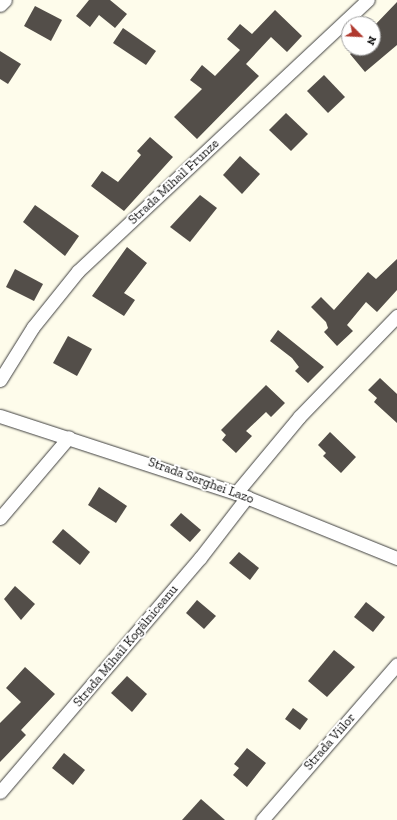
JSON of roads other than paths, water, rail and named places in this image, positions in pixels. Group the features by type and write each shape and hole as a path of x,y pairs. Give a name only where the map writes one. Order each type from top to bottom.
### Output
{"street":[{"path":"0,5 5,0"},
{"name":"Strada Mihail Frunze","path":"0,380 33,327 78,271 368,0"},
{"name":"Strada Mihail Kogălniceanu","path":"0,792 166,599 299,417 397,316"},
{"name":"Strada Serghei Lazo","path":"0,416 69,437 242,495 397,558"},
{"path":"0,518 69,437"},
{"name":"Strada Viilor","path":"262,820 397,664"}]}
